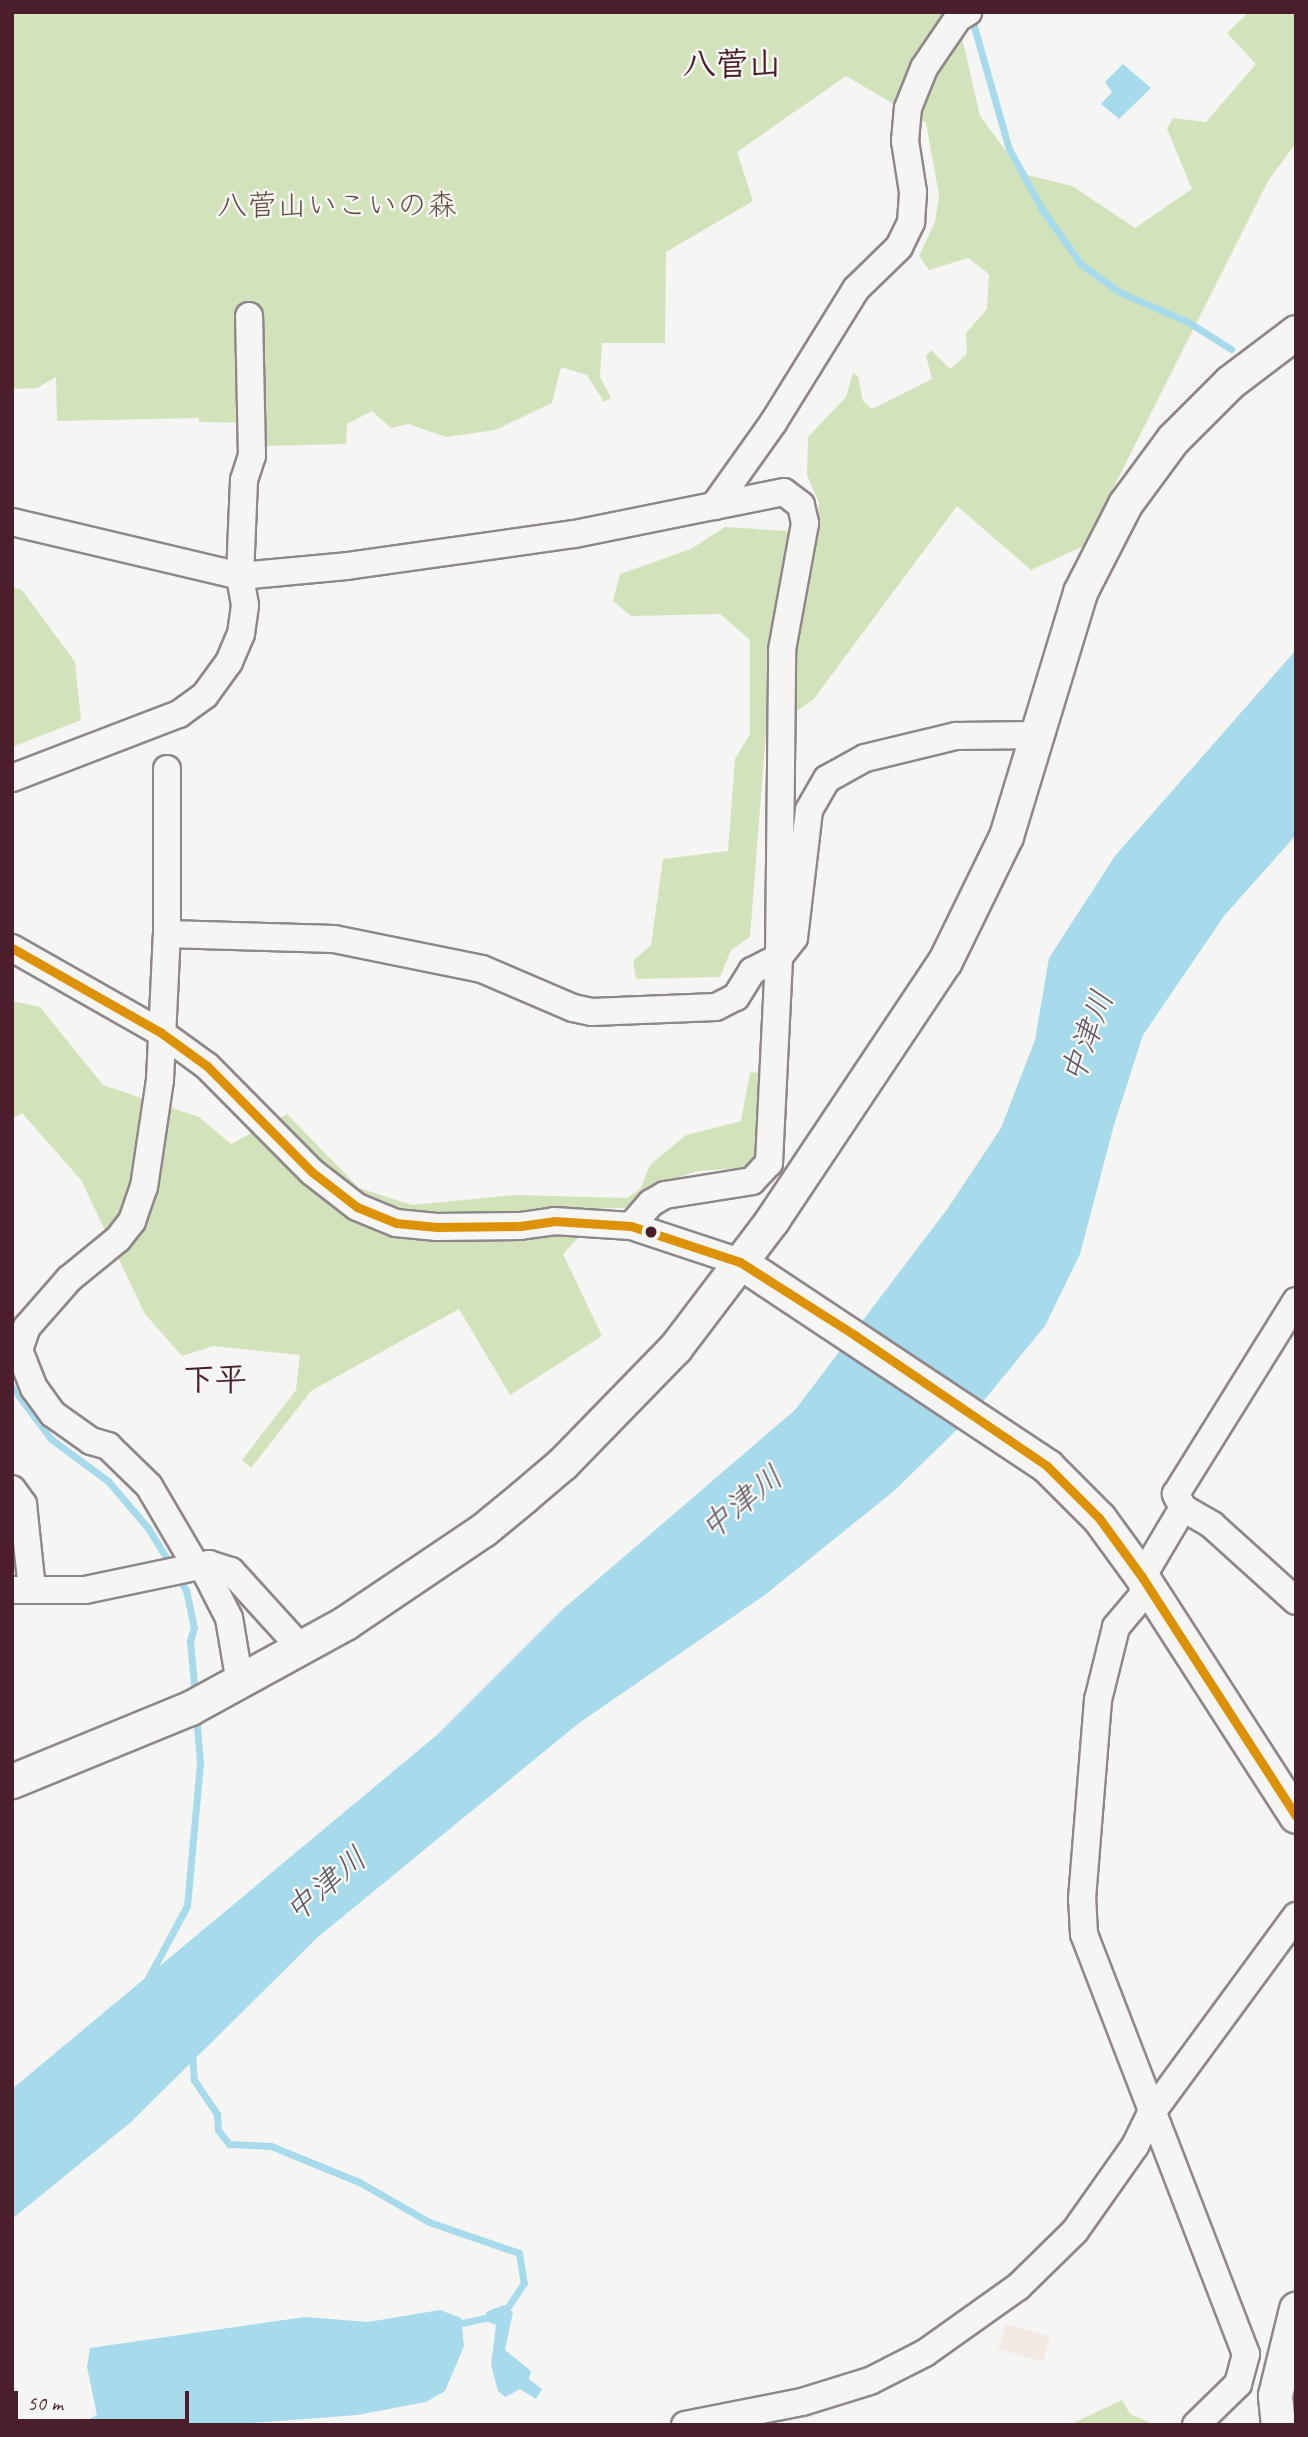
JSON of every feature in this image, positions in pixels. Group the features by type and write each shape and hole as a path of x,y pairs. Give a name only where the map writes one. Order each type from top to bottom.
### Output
{"street":[{"path":"714,506 773,423 856,289 899,247 911,222 913,192 905,141 908,108 924,68 958,18 968,12"},
{"path":"12,778 146,730 205,695 229,662 241,634 245,606 240,576 244,481 252,456 249,316"},
{"path":"12,1780 191,1708 303,1650 483,1530 563,1463 753,1270 864,1086 945,961 1006,836 1080,592 1125,504 1182,429 1230,382 1296,332"},
{"path":"12,522 240,576 347,566 575,534 784,492 801,505 805,523 782,650 779,957 769,1163 752,1181 665,1195 651,1203 631,1226"},
{"path":"167,934 334,939 482,969 573,1008 592,1012 716,1007 736,997 752,971 779,957 794,938 809,810 827,779 865,758 956,736 1038,735"},
{"path":"167,769 167,934 155,1132 132,1221 118,1239 69,1279 27,1327 15,1352 34,1388 53,1414 91,1441 108,1446 149,1486 234,1633 240,1683"},
{"path":"12,948 160,1032 207,1066 312,1172 357,1207 396,1223 437,1227 520,1226 554,1221 631,1226 753,1270 1047,1466 1099,1518 1142,1577 1296,1816"},
{"path":"1296,1301 1176,1494 1183,1508 1212,1525 1296,1601"},
{"path":"12,1489 23,1504 22,1590 85,1590 196,1566 231,1571 303,1650"},
{"path":"1183,1508 1142,1577 1143,1595 1116,1627 1098,1700 1082,1899 1084,1934 1150,2115 1164,2136 1246,2354 1238,2384 1196,2425"},
{"path":"684,2425 802,2402 870,2381 968,2326 1018,2287 1075,2231 1135,2147 1150,2115 1296,1916"},
{"path":"1278,2425 1275,2395 1296,2309"}],"shaded area":[{"path":"1006,2324 1050,2337 1043,2362 999,2349"}],"green space":[{"name":"八菅山いこいの森","path":"12,12 949,12 961,33 980,116 1023,174 1072,186 1135,228 1192,189 1167,129 1173,118 1206,122 1256,64 1227,33 1249,12 1296,12 1296,143 1268,181 1084,546 1031,570 957,506 813,700 766,732 750,937 731,950 720,977 636,979 633,961 651,945 663,859 728,851 735,759 750,734 750,640 720,614 631,616 613,601 620,574 691,549 725,527 816,533 819,503 807,475 808,437 846,397 853,373 858,376 863,401 872,409 932,379 926,356 931,350 950,369 967,354 966,333 987,309 989,274 968,258 929,270 919,256 935,222 939,195 926,123 917,118 946,58 899,107 846,76 737,152 753,201 666,252 665,343 602,343 600,377 611,398 604,402 587,375 561,367 552,403 495,430 446,437 408,424 391,428 372,411 347,424 346,444 263,446 262,423 199,422 199,418 57,421 56,377 37,388 12,389"},
{"path":"12,587 22,590 75,662 81,720 12,747"},
{"path":"12,1001 40,1007 103,1085 199,1117 231,1144 287,1114 359,1188 412,1205 516,1195 627,1198 640,1189 650,1165 686,1135 741,1121 750,1072 759,1073 759,1145 756,1156 744,1168 697,1171 656,1186 630,1208 606,1208 563,1254 602,1336 510,1395 459,1309 311,1391 251,1468 242,1460 296,1390 300,1355 213,1346 182,1356 145,1314 81,1180 22,1113 12,1119"},
{"path":"1122,2400 1130,2414 1156,2425 1069,2425"}],"water":[{"path":"1123,64 1151,88 1119,119 1101,104 1112,92 1105,82"},
{"name":"中津川","path":"1296,650 1296,835 1224,916 1143,1035 1114,1125 1080,1254 1045,1326 972,1415 894,1491 766,1594 579,1723 318,1937 131,2122 12,2219 12,2089 438,1734 562,1610 795,1410 948,1208 1001,1128 1035,1040 1049,958 1115,856"},
{"path":"504,2305 513,2312 505,2350 531,2371 529,2379 542,2389 536,2399 520,2389 505,2397 498,2391 491,2365 496,2325 486,2321 486,2312"},
{"path":"440,2310 461,2318 464,2346 445,2391 426,2402 357,2415 230,2425 84,2422 97,2415 87,2367 90,2348 305,2317 368,2322"}],"waterway":[{"path":"971,16 1009,149 1043,211 1081,264 1119,292 1188,322 1231,349"},
{"path":"12,1387 51,1439 108,1481 148,1528 186,1590 194,1627 190,1641 195,1695"},
{"path":"146,1982 187,1906 200,1763 196,1714"},
{"path":"192,2053 194,2080 217,2114 218,2130 229,2144 271,2146 361,2183 429,2222 519,2253 524,2283 503,2314 458,2324"}],"transit line":[{"path":"12,948 160,1032 207,1066 312,1172 357,1207 396,1223 437,1227 520,1226 554,1221 631,1226 740,1262 856,1336 1047,1466 1099,1518 1142,1577 1296,1816"}],"district":[{"name":"八菅山","path":"732,65"},
{"name":"下平","path":"215,1380"}]}
